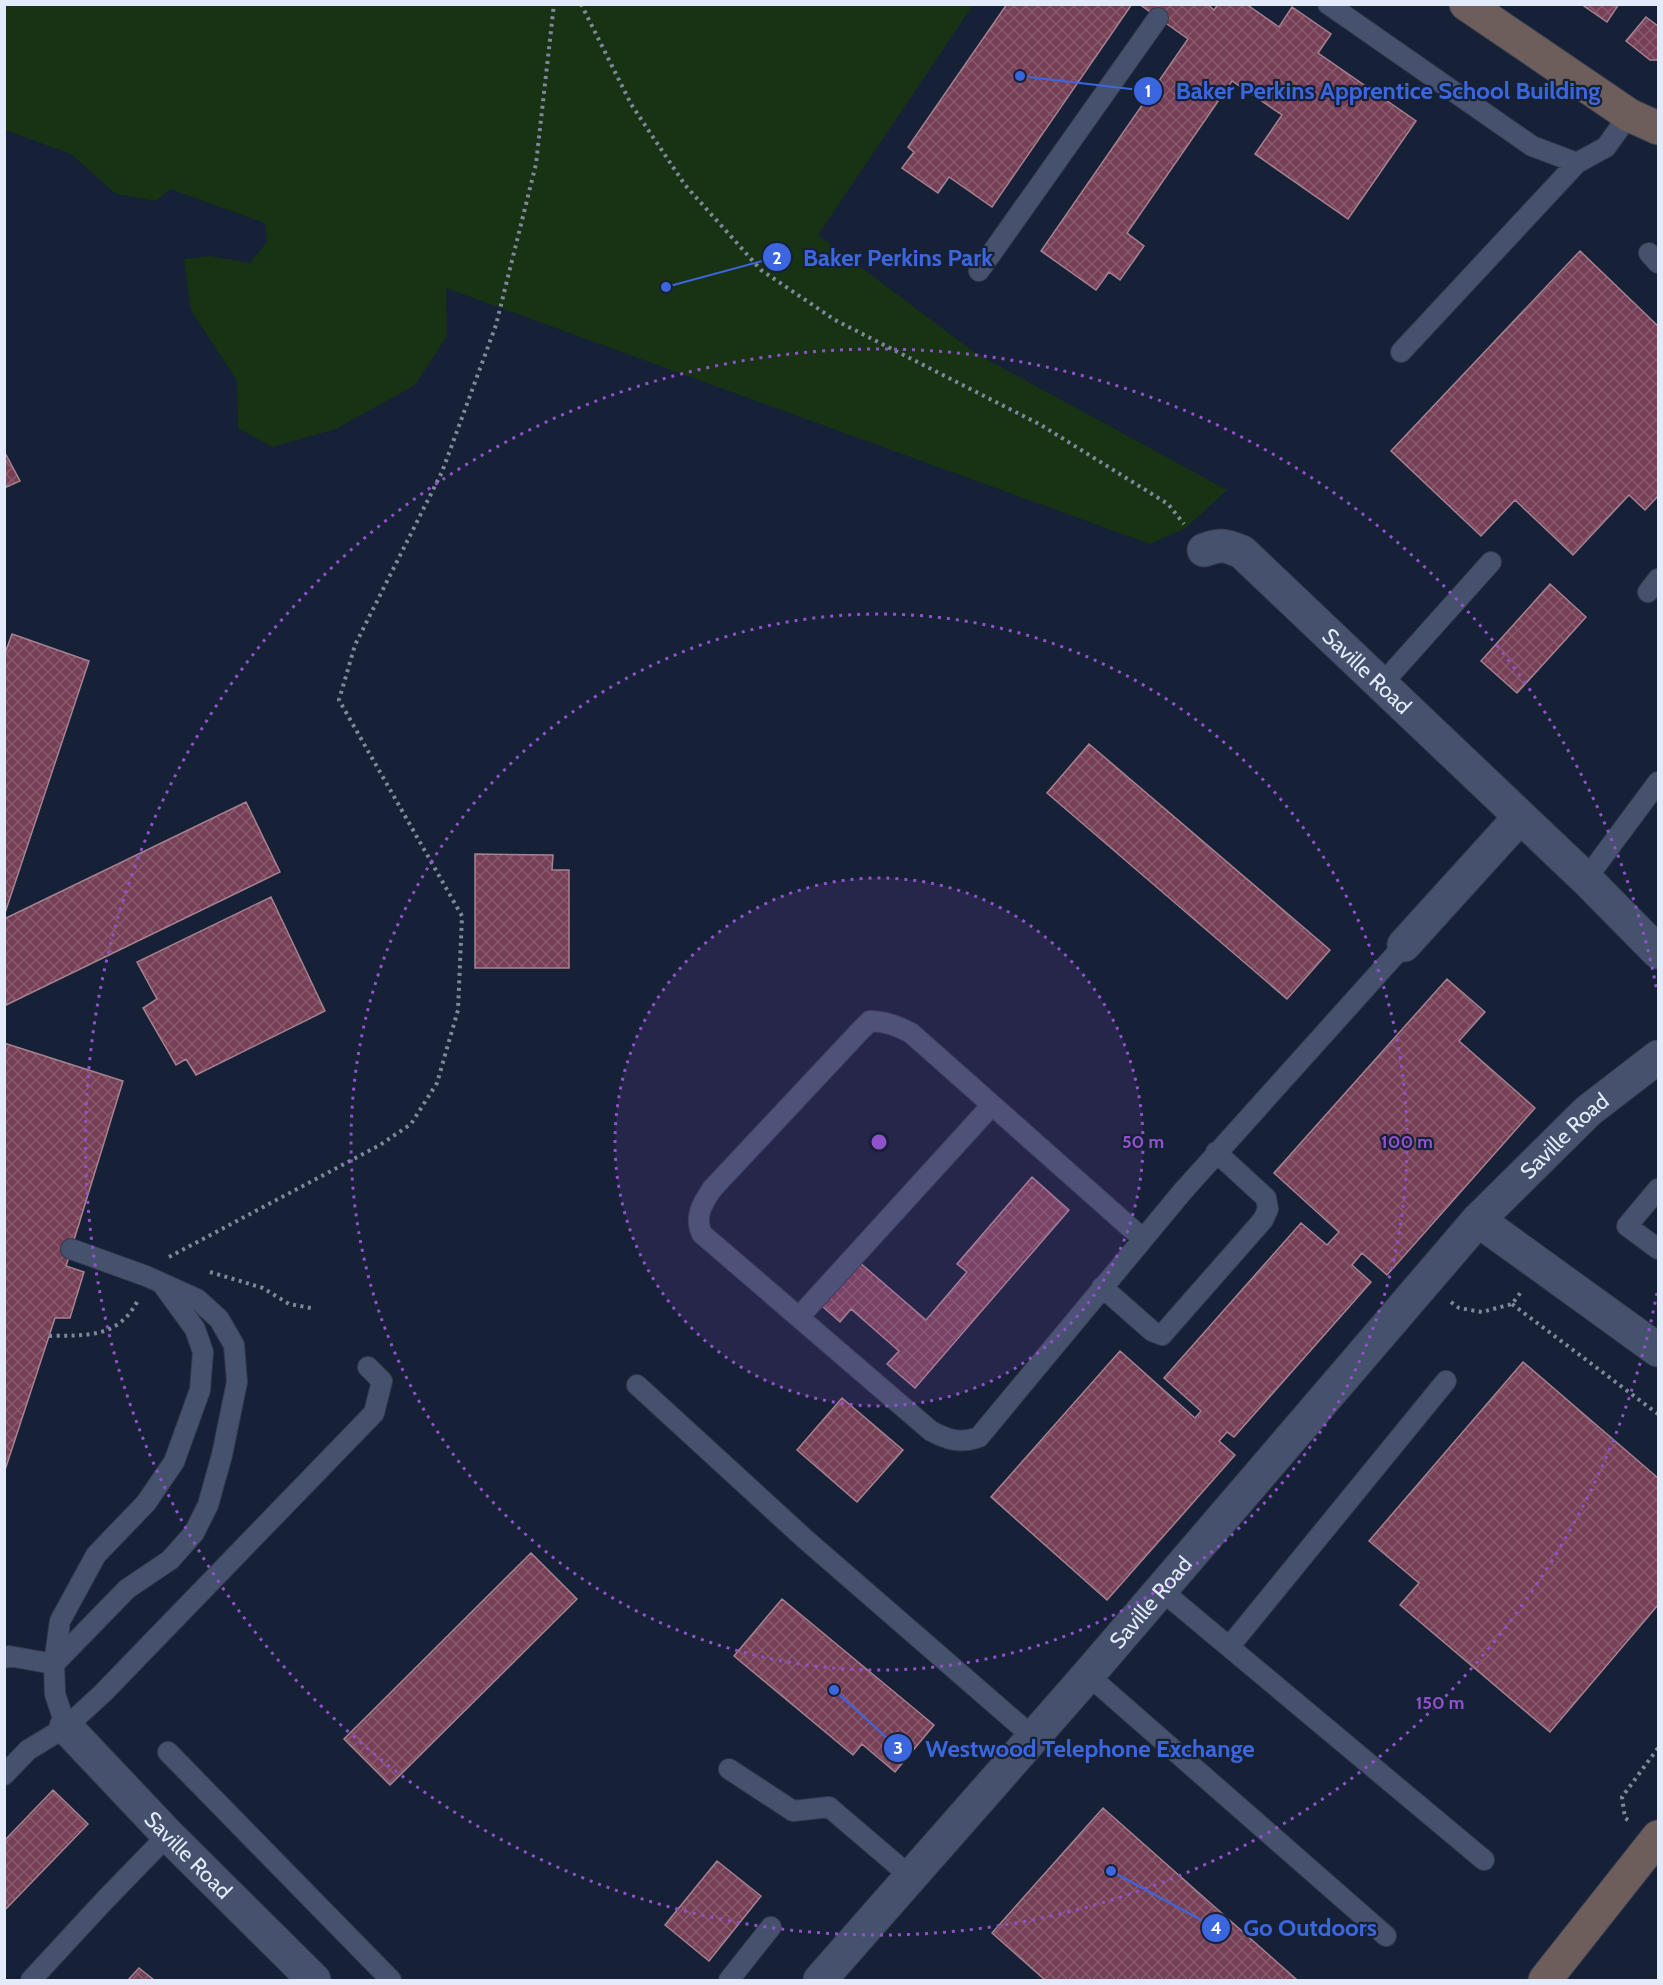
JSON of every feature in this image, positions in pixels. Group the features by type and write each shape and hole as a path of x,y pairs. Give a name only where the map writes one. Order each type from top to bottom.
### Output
{"street":[{"path":"1466,4 1629,115 1659,128"},
{"name":"Saville Road","path":"1204,550 1226,545 1242,552 1586,879 1659,952"},
{"path":"1404,945 1520,817"},
{"name":"Saville Road","path":"820,1980 1088,1676 1478,1220 1588,1111 1659,1057"},
{"path":"1478,1220 1659,1350"},
{"name":"Saville Road","path":"66,1727 168,1835 314,1980"},
{"path":"1545,1980 1659,1837"}],"lane":[{"path":"1328,4 1532,146 1577,163"},
{"path":"979,272 1158,18"},
{"path":"1401,352 1577,163 1606,147 1629,115"},
{"path":"1382,684 1491,562"},
{"path":"1586,879 1659,782"},
{"path":"1142,1238 911,1033 898,1026 877,1021 870,1022 712,1189 698,1216 698,1226 702,1234 931,1431 957,1441 968,1441 979,1437 1142,1238 1216,1152 1404,945"},
{"path":"799,1317 992,1105"},
{"path":"1102,1287 1152,1331 1162,1335 1263,1220 1268,1209 1266,1198 1216,1152"},
{"path":"1659,1189 1627,1226 1659,1249"},
{"path":"54,1664 127,1589 170,1560 194,1533 208,1505 222,1455 237,1382 234,1345 219,1319 197,1299 71,1249"},
{"path":"66,1727 55,1694 54,1664 60,1621 96,1555 146,1503 174,1462 200,1390 203,1352 195,1329 155,1281"},
{"path":"4,1775 28,1750 66,1727 103,1694 374,1413 382,1382 369,1367"},
{"path":"1229,1647 1446,1381"},
{"path":"637,1385 805,1539 1033,1737"},
{"path":"1161,1590 1484,1860"},
{"path":"4,1658 9,1656 54,1664"},
{"path":"1088,1676 1386,1936"},
{"path":"168,1752 391,1980"},
{"path":"729,1769 793,1811 829,1807 911,1877"},
{"path":"31,1980 168,1835"},
{"path":"729,1980 771,1927"}],"path":[{"path":"176,1262 166,1259 380,1145 411,1124 437,1083 458,1010 462,916 339,700 355,645 442,472 496,325 536,164 554,4"},
{"path":"580,4 631,104 685,185 761,270 835,320 1041,425 1168,504 1204,550"},
{"path":"209,1272 263,1288 289,1304 310,1308"},
{"path":"49,1336 97,1334 119,1324 133,1311 142,1293 155,1281"},
{"path":"1449,1301 1459,1308 1482,1312 1512,1304 1659,1414"},
{"path":"1625,1818 1622,1797 1659,1748"}],"green space":[{"path":"4,5 973,5 818,235 975,353 1227,490 1186,528 1150,544 446,288 447,336 415,385 336,429 272,447 238,428 237,381 191,310 184,259 210,256 250,263 267,242 265,223 170,189 156,201 116,194 71,154 5,130"}],"building":[{"path":"1007,4 1132,4 992,207 949,177 938,193 902,168 914,152 908,147"},
{"path":"1139,4 1207,4 1214,10 1218,4 1246,4 1279,27 1292,7 1331,34 1318,53 1416,121 1348,219 1255,154 1282,115 1232,81 1127,233 1144,246 1120,280 1109,272 1096,290 1041,251 1188,39"},
{"path":"1581,4 1619,4 1607,22"},
{"path":"1646,17 1658,26 1658,60 1650,60 1626,41"},
{"path":"1580,251 1658,326 1658,496 1645,510 1629,495 1573,555 1515,500 1481,536 1391,451"},
{"path":"4,451 20,481 4,488"},
{"path":"1550,584 1586,617 1517,693 1481,661"},
{"path":"12,634 89,661 4,916 4,656"},
{"path":"1089,744 1330,950 1287,999 1047,793"},
{"path":"246,802 280,872 4,1006 4,919"},
{"path":"475,854 553,855 552,870 569,870 569,968 475,968"},
{"path":"271,897 325,1011 196,1075 186,1059 176,1065 143,1008 157,999 137,962"},
{"path":"1447,979 1485,1012 1459,1041 1535,1108 1387,1275 1362,1253 1352,1265 1371,1282 1234,1437 1227,1432 1219,1441 1235,1455 1107,1600 991,1497 1120,1351 1195,1418 1201,1411 1164,1378 1301,1223 1327,1245 1339,1232 1274,1173"},
{"path":"4,1043 123,1081 66,1266 84,1272 70,1318 55,1318 4,1473"},
{"path":"1032,1177 1069,1210 915,1388 887,1364 899,1351 851,1309 840,1322 822,1306 859,1262 926,1320 967,1272 957,1264"},
{"path":"1523,1362 1658,1478 1658,1605 1550,1732 1400,1605 1419,1583 1369,1541"},
{"path":"842,1398 903,1450 857,1502 797,1450"},
{"path":"531,1553 577,1599 390,1785 344,1739"},
{"path":"782,1599 934,1725 895,1772 862,1744 853,1755 734,1656"},
{"path":"53,1790 88,1824 4,1911 4,1841"},
{"path":"1103,1808 1297,1980 1045,1980 992,1933"},
{"path":"717,1861 761,1896 709,1961 665,1925"},
{"path":"139,1968 154,1980 128,1980"}],"place":[{"name":"Baker Perkins Apprentice School Building","path":"1020,76"},
{"name":"Baker Perkins Park","path":"666,287"},
{"name":"Westwood Telephone Exchange","path":"834,1690"},
{"name":"Go Outdoors","path":"1111,1871"}]}
